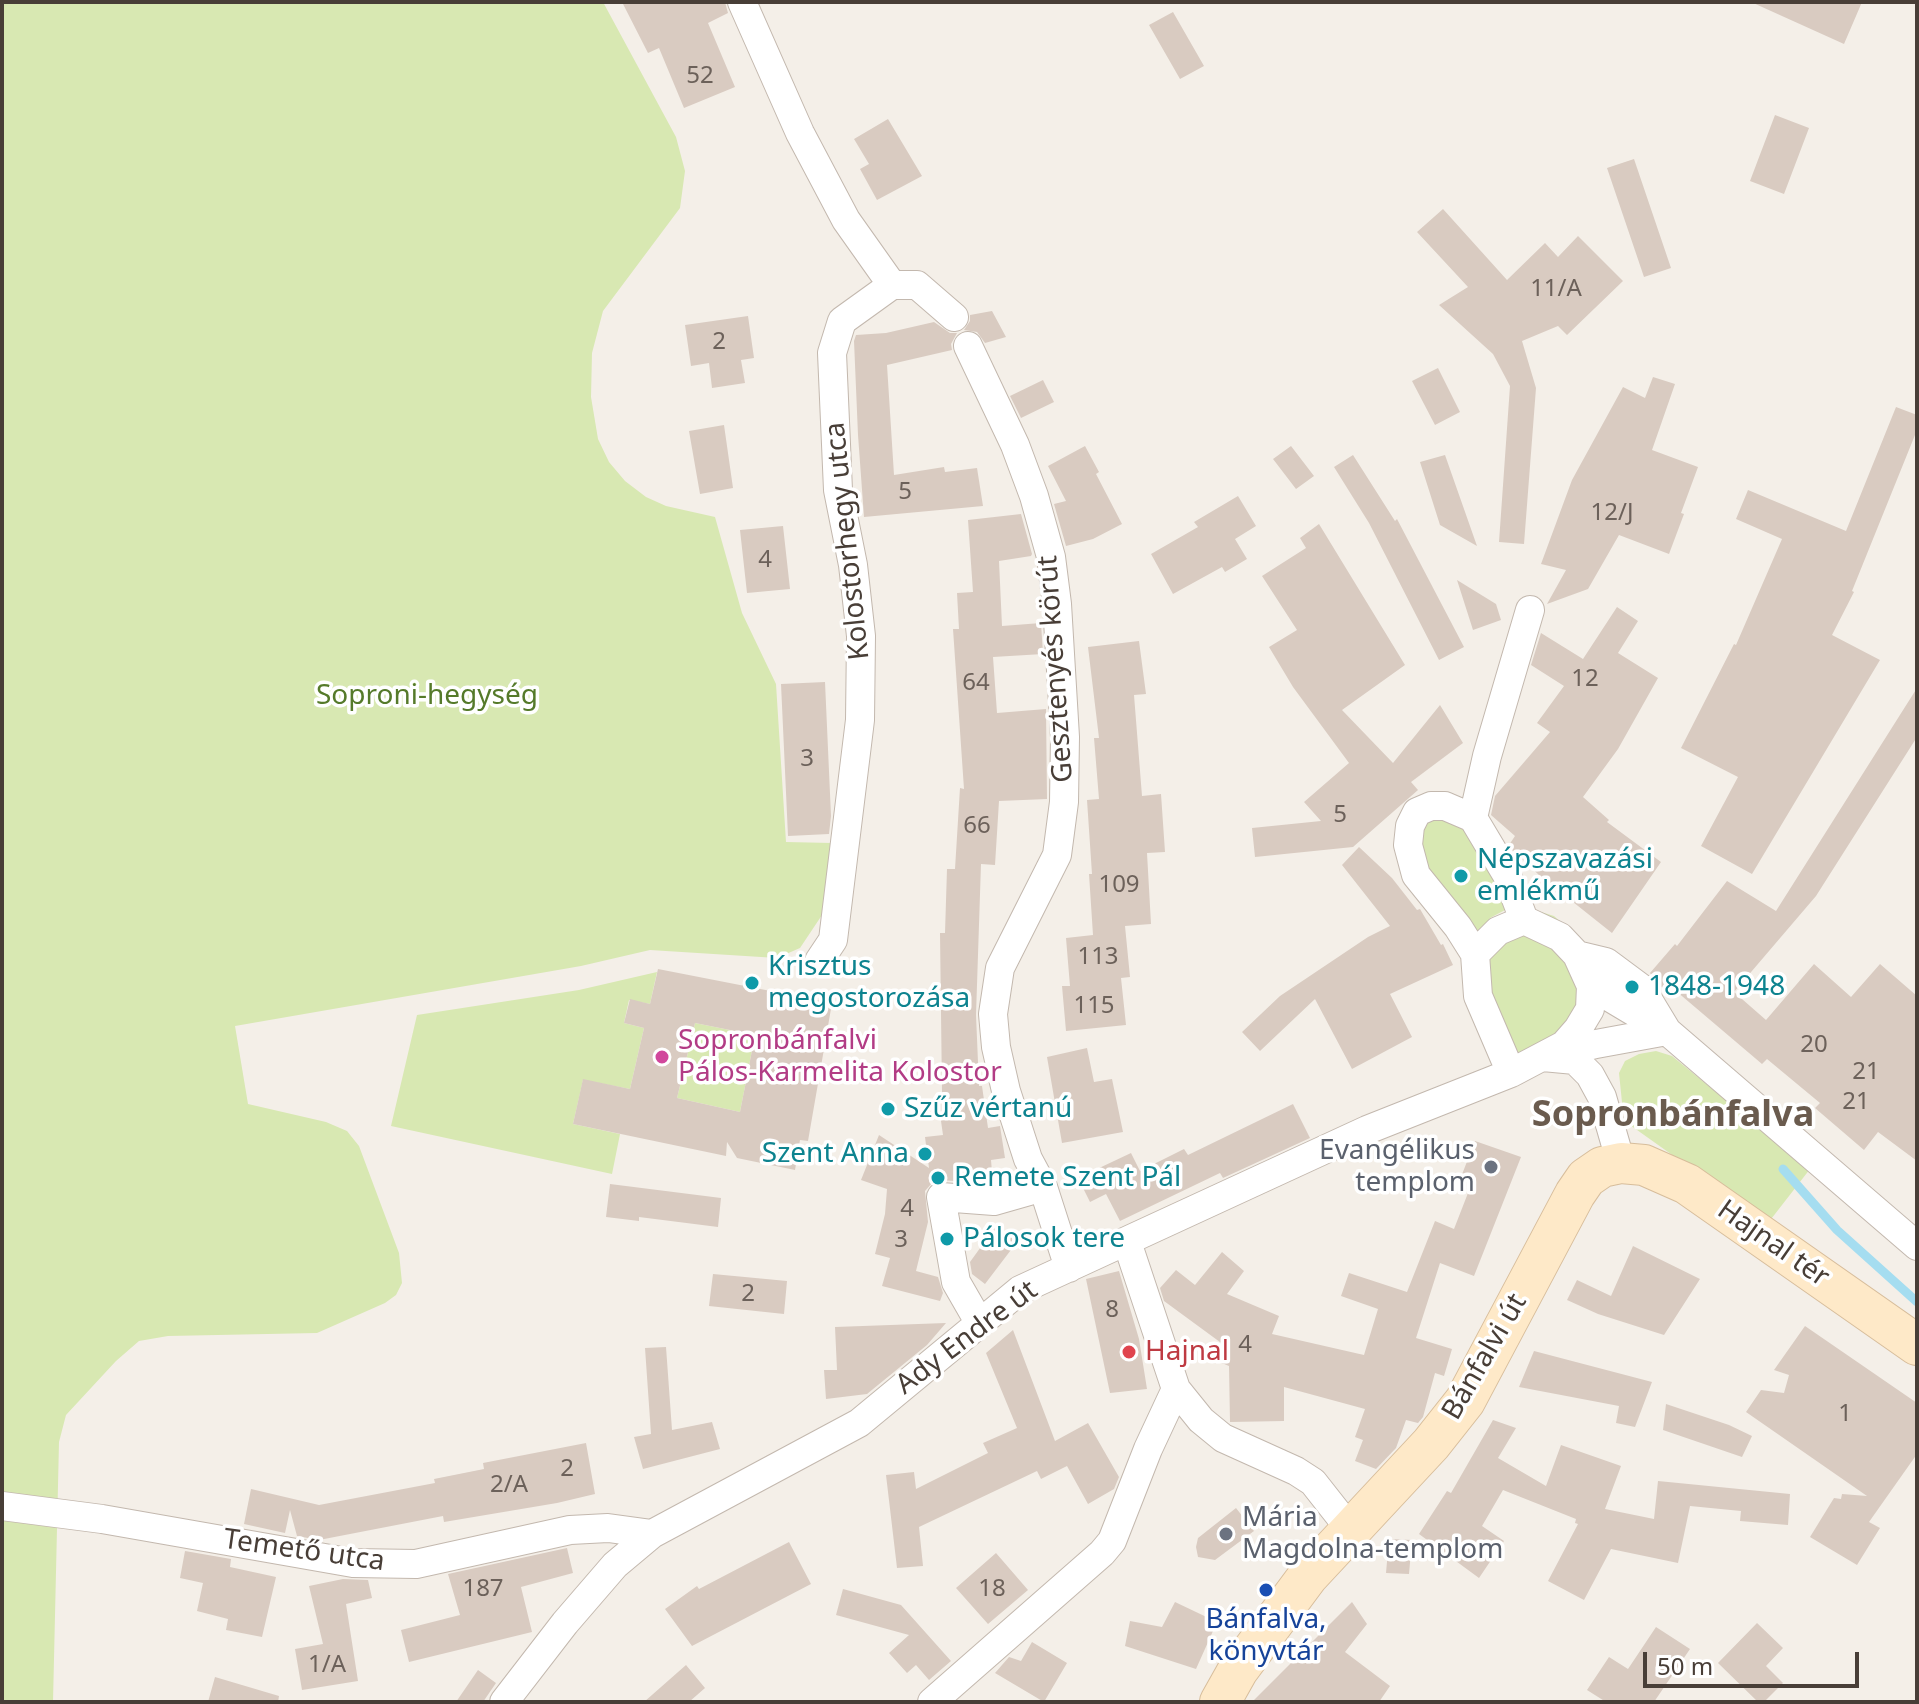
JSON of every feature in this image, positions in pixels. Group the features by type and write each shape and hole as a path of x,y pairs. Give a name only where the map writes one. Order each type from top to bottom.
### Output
{"street":[{"path":"742,2 824,181 846,220 892,285 917,285 954,317"},
{"name":"Kolostorhegy utca","path":"819,961 833,940 860,720 861,636 853,565 838,490 832,353 842,321 892,285"},
{"name":"Gesztenyés körút","path":"968,346 1009,432 1034,496 1051,557 1057,604 1065,737 1064,802 1057,855 1000,968 993,1014 996,1047 1006,1091 1028,1159 1043,1187 1069,1268"},
{"path":"1473,818 1487,756 1530,610"},
{"path":"1511,1073 1478,996 1475,954 1458,927 1416,875 1408,845 1410,826 1417,812 1431,806 1445,806 1473,818 1507,875 1524,920 1560,937 1577,955 1591,998 1602,1097 1621,1163"},
{"path":"1475,954 1498,931 1524,920"},
{"path":"1577,955 1606,962 1641,988 1667,1031"},
{"path":"1591,998 1667,1031 1917,1246"},
{"path":"1543,1057 1572,1037 1591,998"},
{"path":"1543,1057 1667,1031"},
{"path":"1543,1057 1575,1060 1590,1075 1602,1097"},
{"name":"Ady Endre út","path":"504,1702 615,1565 652,1534 859,1423 1020,1290 1367,1130 1511,1073 1543,1057"},
{"name":"Hajnal tér","path":"1621,1163 1644,1165 1687,1184 1917,1345"},
{"name":"Bánfalvi út","path":"1220,1702 1270,1625 1308,1576 1431,1444 1465,1401 1586,1178 1602,1167 1621,1163"},
{"path":"979,1322 956,1282 941,1197 994,1201 1043,1187"},
{"path":"1127,1242 1176,1389 1201,1420 1223,1438 1296,1471 1313,1482 1350,1529"},
{"path":"932,1702 1112,1541 1148,1449 1176,1389"},
{"name":"Temető utca","path":"2,1506 102,1519 353,1563 416,1564 570,1530 608,1528 652,1534"}],"green space":[{"name":"Soproni-hegység","path":"2,2 603,2 676,137 685,171 680,208 603,311 592,353 591,397 598,439 609,462 625,481 646,497 666,506 715,517 742,613 776,684 786,842 832,843 822,915 800,948 777,958 650,950 581,966 235,1026 248,1104 326,1122 347,1131 359,1146 399,1253 402,1283 396,1295 385,1303 317,1333 168,1336 139,1341 66,1415 59,1442 53,1702 2,1702"},
{"path":"1444,798 1520,902 1490,918 1475,944 1417,865 1418,802"},
{"path":"1522,906 1554,916 1580,939 1590,999 1545,1048 1516,1054 1480,994 1492,923"},
{"path":"657,972 650,1004 629,1000 624,1023 644,1028 630,1089 583,1080 573,1124 620,1134 612,1174 391,1126 417,1015 579,990"},
{"path":"695,1023 755,1035 740,1112 677,1098"},
{"path":"1656,1051 1672,1056 1810,1169 1768,1223 1630,1125 1623,1112 1619,1073 1625,1061"}],"building":[{"path":"622,2 725,2 728,13 708,23 735,87 684,108 659,48 648,53"},
{"path":"1751,2 1862,2 1844,44"},
{"path":"1173,12 1204,66 1180,79 1149,25"},
{"path":"1775,115 1809,128 1784,194 1750,181"},
{"path":"888,119 922,176 877,200 860,169 869,164 854,139"},
{"path":"1634,159 1671,268 1644,277 1607,168"},
{"path":"1443,209 1507,280 1545,243 1558,257 1578,236 1623,281 1567,335 1558,326 1522,341 1536,388 1524,544 1499,542 1510,386 1493,354 1439,305 1468,287 1417,232"},
{"path":"992,311 1006,337 985,343 977,332 964,330 970,315"},
{"path":"748,316 754,358 741,360 745,383 712,388 709,363 691,366 685,325"},
{"path":"934,322 950,333 957,333 951,344 952,350 887,365 894,475 944,467 945,472 977,468 983,506 864,517 856,335 886,333"},
{"path":"1438,368 1460,412 1435,425 1412,381"},
{"path":"1653,377 1675,384 1652,450 1698,467 1669,554 1619,535 1588,589 1547,604 1566,570 1541,564 1572,480 1623,387 1645,398"},
{"path":"1043,380 1054,402 1021,418 1010,396"},
{"path":"1896,407 1917,415 1917,430 1854,592 1832,635 1880,660 1752,874 1701,846 1738,777 1681,748 1736,645 1782,539 1736,519 1748,490 1846,531"},
{"path":"724,425 733,488 700,494 689,431"},
{"path":"1085,446 1122,524 1093,539 1066,546 1054,504 1066,501 1048,466"},
{"path":"1291,446 1314,476 1296,489 1273,459"},
{"path":"1353,455 1395,521 1397,519 1464,647 1439,660 1369,523 1334,467"},
{"path":"1445,455 1477,546 1440,525 1420,462"},
{"path":"1238,496 1256,526 1235,539 1247,559 1225,572 1222,567 1173,594 1151,554 1198,527 1194,522"},
{"path":"1021,514 1032,554 999,561 1002,626 1041,623 1043,654 993,657 997,713 1046,709 1047,799 999,801 995,865 981,864 976,1015 979,1086 982,1086 988,1128 1000,1126 1005,1158 991,1160 993,1184 941,1180 932,1183 925,1191 928,1222 916,1271 938,1277 943,1293 940,1301 882,1286 890,1258 875,1254 885,1214 887,1189 861,1180 879,1135 929,1168 925,1137 943,1135 937,1093 942,1092 940,933 945,933 947,869 955,869 960,788 964,789 953,629 959,629 957,593 973,592 968,520"},
{"path":"1319,524 1405,665 1342,710 1393,763 1440,705 1463,743 1411,782 1418,790 1353,847 1255,857 1252,828 1321,821 1304,802 1349,763 1293,687 1269,647 1297,630 1262,576 1306,548 1300,538"},
{"path":"783,526 790,589 747,593 740,530"},
{"path":"1457,580 1496,604 1501,620 1473,630"},
{"path":"1617,607 1638,621 1618,653 1658,678 1618,749 1583,797 1609,820 1607,822 1661,862 1612,933 1511,849 1509,845 1515,836 1491,815 1495,796 1550,732 1537,723 1564,686 1531,665 1541,633 1583,659"},
{"path":"1139,641 1146,694 1134,695 1142,796 1161,794 1165,852 1147,853 1151,924 1125,926 1130,977 1121,978 1126,1025 1066,1031 1062,986 1070,986 1066,938 1093,935 1087,800 1099,799 1094,738 1099,738 1088,647"},
{"path":"825,682 831,816 829,834 788,836 781,684"},
{"path":"1917,688 1917,737 1816,896 1734,992 1766,1020 1814,964 1851,997 1880,964 1917,996 1917,1161 1878,1132 1864,1150 1815,1108 1820,1103 1767,1059 1762,1064 1676,991 1672,996 1650,973 1675,944 1677,946 1727,881 1776,911"},
{"path":"1359,847 1392,878 1417,910 1420,909 1453,965 1390,994 1412,1037 1352,1069 1315,999 1260,1051 1242,1032 1280,996 1368,937 1390,926 1342,865"},
{"name":"Sopronbánfalvi Pálos-Karmelita Kolostor","path":"658,969 832,1003 808,1141 800,1140 795,1170 737,1158 727,1142 726,1156 573,1124 583,1079 630,1089 644,1028 624,1023 630,999 650,1004","holes":["695,1023 755,1035 740,1112 677,1098"]},
{"path":"1087,1048 1094,1082 1112,1079 1123,1132 1062,1143 1047,1057"},
{"path":"1293,1104 1310,1138 1223,1178 1220,1173 1120,1221 1106,1194 1090,1202 1078,1178 1131,1153 1140,1171 1184,1149 1188,1155"},
{"path":"1475,1141 1521,1157 1474,1276 1440,1263 1416,1338 1452,1349 1444,1376 1435,1373 1423,1417 1418,1423 1406,1420 1396,1448 1376,1469 1355,1461 1363,1440 1355,1437 1365,1409 1284,1387 1284,1421 1230,1422 1229,1366 1217,1361 1224,1345 1164,1301 1160,1288 1176,1270 1195,1285 1222,1252 1244,1271 1227,1294 1279,1316 1272,1334 1364,1355 1378,1309 1341,1296 1349,1273 1407,1292 1435,1221 1454,1229 1468,1193 1461,1177"},
{"path":"610,1184 721,1198 718,1227 639,1217 639,1221 606,1217"},
{"path":"996,1226 1017,1242 985,1284 972,1274 970,1262"},
{"path":"1633,1246 1700,1279 1664,1335 1598,1314 1567,1300 1577,1280 1611,1296"},
{"path":"1119,1271 1139,1339 1147,1389 1110,1393 1086,1279"},
{"path":"713,1274 787,1281 784,1314 709,1306"},
{"path":"946,1323 927,1345 867,1394 826,1399 824,1370 837,1370 835,1327"},
{"path":"1805,1326 1917,1403 1917,1454 1869,1522 1880,1528 1857,1565 1810,1537 1834,1498 1841,1499 1842,1494 1867,1496 1746,1412 1761,1390 1784,1393 1789,1375 1774,1370"},
{"path":"1013,1330 1055,1441 1088,1423 1119,1477 1114,1489 1088,1504 1067,1466 1041,1479 1037,1471 919,1527 923,1566 897,1568 886,1475 914,1472 916,1489 988,1453 983,1443 1017,1428 986,1353"},
{"path":"666,1347 672,1430 712,1422 720,1449 643,1469 634,1437 651,1434 645,1348"},
{"path":"1534,1351 1652,1382 1635,1427 1616,1423 1619,1406 1519,1387"},
{"path":"1666,1404 1752,1436 1742,1457 1663,1430"},
{"path":"1493,1420 1516,1428 1498,1458 1546,1486 1561,1445 1621,1466 1605,1509 1654,1519 1658,1481 1790,1494 1788,1525 1740,1521 1741,1511 1690,1506 1678,1563 1611,1549 1584,1600 1548,1581 1578,1524 1575,1523 1576,1519 1503,1490 1482,1526 1504,1541 1479,1578 1419,1534 1447,1491 1451,1493"},
{"path":"586,1443 595,1494 557,1503 444,1522 443,1516 319,1540 297,1536 290,1510 285,1533 244,1524 251,1489 319,1505 435,1483 434,1479 484,1469 483,1463"},
{"name":"Mária Magdolna-templom","path":"1236,1508 1254,1531 1215,1560 1198,1557 1198,1538"},
{"path":"1389,1539 1412,1540 1409,1574 1386,1573"},
{"path":"789,1542 811,1584 692,1646 665,1609 697,1586 699,1589"},
{"path":"567,1548 573,1573 521,1587 532,1632 409,1662 401,1630 460,1615 448,1574"},
{"path":"185,1551 231,1559 230,1567 276,1577 262,1637 226,1630 228,1619 197,1611 203,1583 180,1578"},
{"path":"996,1553 1028,1590 988,1624 956,1588"},
{"path":"343,1579 368,1580 372,1598 346,1604 358,1681 302,1690 295,1649 323,1644 309,1586"},
{"path":"843,1589 901,1605 951,1661 929,1680 916,1665 907,1673 889,1653 909,1635 836,1615"},
{"path":"1175,1602 1217,1622 1196,1669 1125,1646 1130,1621 1162,1627"},
{"path":"1352,1602 1367,1624 1345,1652 1390,1686 1379,1702 1252,1702"},
{"path":"1757,1623 1783,1648 1766,1666 1783,1683 1764,1702 1758,1702 1718,1663"},
{"path":"1656,1627 1690,1649 1654,1702 1606,1702 1587,1690 1609,1657 1628,1669"},
{"path":"1032,1642 1067,1663 1044,1702 995,1673 1009,1657 1021,1661"},
{"path":"686,1665 705,1688 689,1702 644,1702"},
{"path":"478,1670 496,1683 483,1702 456,1702"},
{"path":"215,1677 279,1696 278,1702 208,1702"}],"waterway":[{"path":"1783,1169 1837,1230 1917,1302"}],"place":[{"name":"Népszavazási emlékmű","path":"1461,876"},
{"name":"Krisztus megostorozása","path":"752,983"},
{"name":"1848-1948","path":"1632,987"},
{"name":"Sopronbánfalvi Pálos-Karmelita Kolostor","path":"662,1057"},
{"name":"Szűz vértanú","path":"888,1109"},
{"name":"Szent Anna","path":"925,1154"},
{"name":"Evangélikus templom","path":"1491,1167"},
{"name":"Remete Szent Pál","path":"938,1178"},
{"name":"Pálosok tere","path":"947,1239"},
{"name":"Hajnal","path":"1129,1352"},
{"name":"Mária Magdolna-templom","path":"1226,1534"},
{"name":"Bánfalva, könyvtár","path":"1266,1590"}],"district":[{"name":"Sopronbánfalva","path":"1673,1116"}]}
